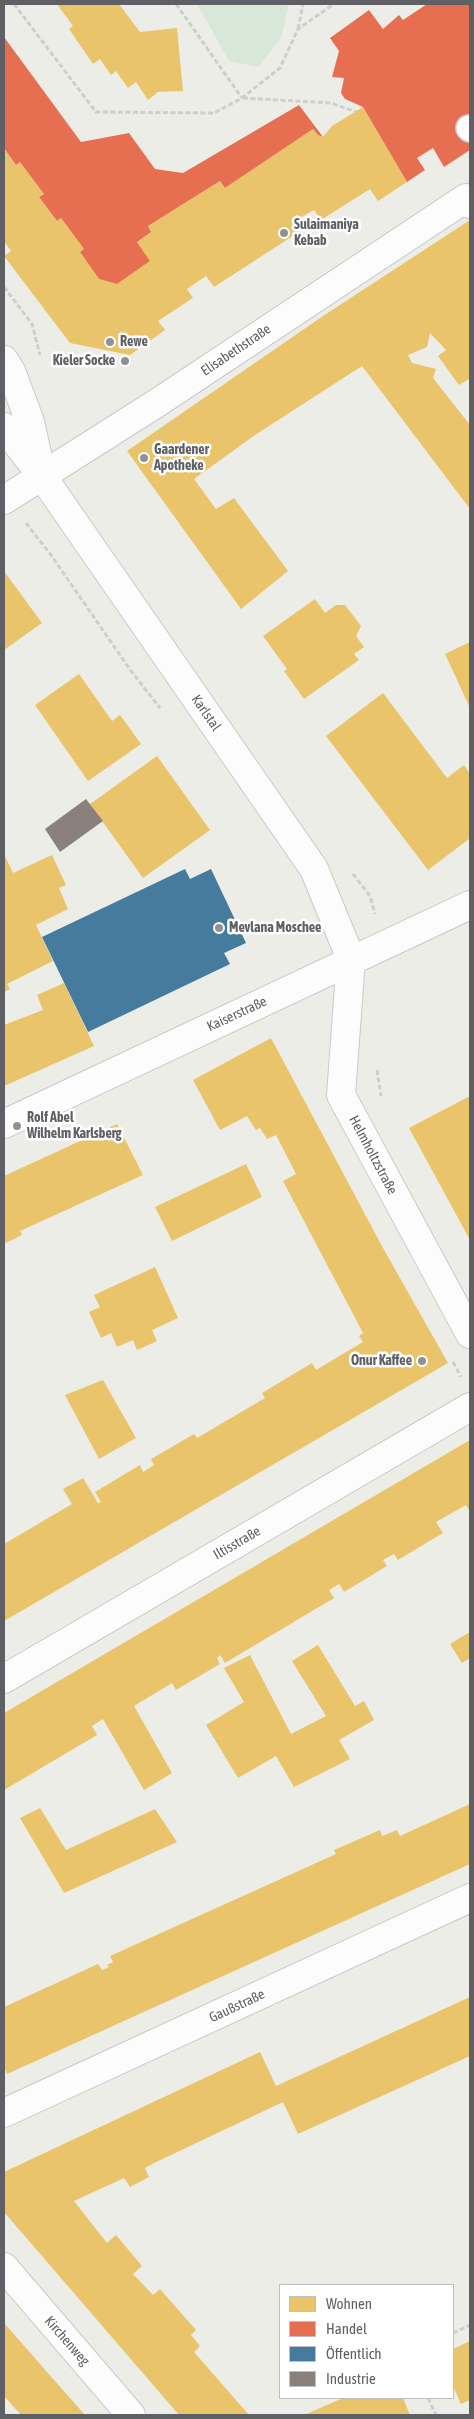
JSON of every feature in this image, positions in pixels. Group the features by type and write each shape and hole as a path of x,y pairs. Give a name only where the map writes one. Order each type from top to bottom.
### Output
{"street":[{"name":"Elisabethstraße","path":"5,499 157,403 469,199"},
{"name":"Karlstal","path":"4,360 11,371 30,422 42,476"},
{"name":"Karlstal","path":"4,427 42,476 314,868 351,959"},
{"name":"Kaiserstraße","path":"4,1124 351,959 470,905"},
{"name":"Helmholtzstraße","path":"351,959 341,1095 470,1334"},
{"name":"Iltisstraße","path":"4,1679 470,1407"},
{"name":"Gaußstraße","path":"4,2113 470,1898"},
{"name":"Kirchenweg","path":"4,2267 130,2415"}],"path":[{"path":"14,4 96,112 214,113 242,98 280,68 298,29 304,4"},
{"path":"176,4 242,98"},
{"path":"298,29 334,4"},
{"path":"242,98 331,103 356,112"},
{"path":"5,499 51,555 131,671 162,710"},
{"path":"453,1361 462,1378"},
{"path":"454,2333 470,2325"},
{"path":"428,2399 436,2415"}],"green space":[{"path":"197,4 289,4 281,38 258,67 229,61"}],"building: Wohnen":[{"path":"57,4 119,4 140,32 177,28 183,91 158,92 148,100 136,82 128,88 116,71 111,75 100,59 93,64 69,29 73,26"},
{"path":"363,107 407,182 378,201 370,189 321,220 314,210 296,220 302,230 214,287 206,276 187,289 193,298 158,321 165,330 130,355 70,343 4,256 11,251 4,241 4,148 16,165 20,162 44,194 39,197 57,221 61,218 84,249 80,252 99,279 117,284 150,261 137,242 151,232 148,226 220,181 225,188 313,129 318,135 323,137 332,126"},
{"path":"470,220 470,380 459,385 438,356 446,350 430,333 427,347 408,355 412,363 436,369 433,378 470,425 470,509 362,366 255,435 194,479 216,509 234,498 288,571 241,609 127,451 323,316"},
{"path":"4,571 42,623 4,650"},
{"path":"315,599 325,613 336,605 345,605 361,626 356,636 364,647 354,654 359,660 304,699 284,671 287,669 263,636"},
{"path":"470,642 470,708 445,654"},
{"path":"79,674 112,721 120,715 141,744 88,781 35,705"},
{"path":"383,693 447,778 464,765 470,774 470,840 428,870 326,736"},
{"path":"157,756 210,830 143,878 90,804"},
{"path":"52,855 66,885 59,888 68,909 36,925 53,961 7,984 10,989 4,992 4,857 13,873"},
{"path":"64,983 94,1046 4,1086 4,1025 43,1010 37,995"},
{"path":"271,1038 383,1248 448,1363 4,1621 4,1544 72,1504 63,1489 83,1478 98,1503 101,1502 95,1492 140,1465 143,1472 154,1465 151,1459 194,1434 197,1438 265,1398 262,1393 312,1363 316,1370 363,1342 359,1336 363,1333 283,1181 296,1174 276,1135 267,1139 260,1128 256,1130 247,1116 220,1130 193,1080"},
{"path":"470,1096 470,1240 409,1128"},
{"path":"117,1124 143,1175 20,1231 22,1235 6,1243 4,1239 4,1176"},
{"path":"246,1164 262,1197 172,1241 155,1207"},
{"path":"155,1267 178,1318 152,1330 157,1341 137,1350 133,1340 117,1347 111,1333 101,1338 89,1312 100,1307 94,1295"},
{"path":"103,1380 136,1438 99,1459 65,1395"},
{"path":"470,1440 470,1512 466,1505 436,1522 443,1533 398,1560 394,1554 383,1560 387,1566 344,1592 339,1584 329,1590 334,1598 225,1663 220,1655 217,1658 220,1664 176,1690 172,1683 134,1706 172,1773 144,1790 103,1719 92,1726 97,1735 4,1790 4,1713"},
{"path":"470,1632 470,1658 462,1663 450,1644"},
{"path":"318,1645 355,1706 364,1701 374,1720 339,1740 350,1759 294,1787 276,1756 238,1778 206,1725 244,1702 224,1668 250,1655 291,1734 326,1716 292,1661"},
{"path":"470,1804 470,1864 7,2074 4,2067 4,2007 98,1964 102,1970 109,1967 107,1965 113,1962 110,1956 336,1854 334,1850 380,1830 382,1836 397,1830 400,1836"},
{"path":"40,1808 66,1850 155,1809 177,1842 64,1893 20,1818"},
{"path":"470,1997 470,2056 298,2134 283,2102 145,2168 149,2177 130,2187 124,2178 74,2201 107,2243 116,2235 142,2266 133,2274 153,2295 160,2289 196,2330 191,2335 200,2346 194,2352 249,2415 179,2415 4,2212 4,2172 260,2052 276,2086"},
{"path":"4,2323 85,2415 21,2415 4,2396"},
{"path":"470,2341 470,2400 461,2404 454,2388 454,2349"},
{"path":"341,2399 403,2399 410,2415 304,2415"}],"building: Handel":[{"path":"427,4 470,4 470,150 444,167 433,148 417,158 425,170 407,182 363,107 345,99 341,93 344,78 332,77 339,51 330,38 369,10 383,29 399,15 403,20"},
{"path":"4,37 81,142 129,133 155,169 183,173 299,105 323,137 318,135 313,129 225,188 220,181 148,226 151,232 137,242 150,261 117,284 99,279 80,252 84,249 61,218 57,221 39,197 44,194 20,162 16,165 4,148"}],"building: Öffentlich":[{"path":"185,869 190,879 211,869 246,943 224,953 230,964 88,1032 42,937"}],"building: Industrie":[{"path":"86,799 103,821 60,852 45,829"}],"place":[{"name":"Sulaimaniya Kebab","path":"284,233"},
{"name":"Rewe","path":"110,342"},
{"name":"Kieler Socke","path":"125,361"},
{"name":"Gaardener Apotheke","path":"144,458"},
{"name":"Mevlana Moschee","path":"219,928"},
{"name":"Rolf Abel Wilhelm Karlsberg","path":"17,1126"},
{"name":"Onur Kaffee","path":"422,1361"}]}
